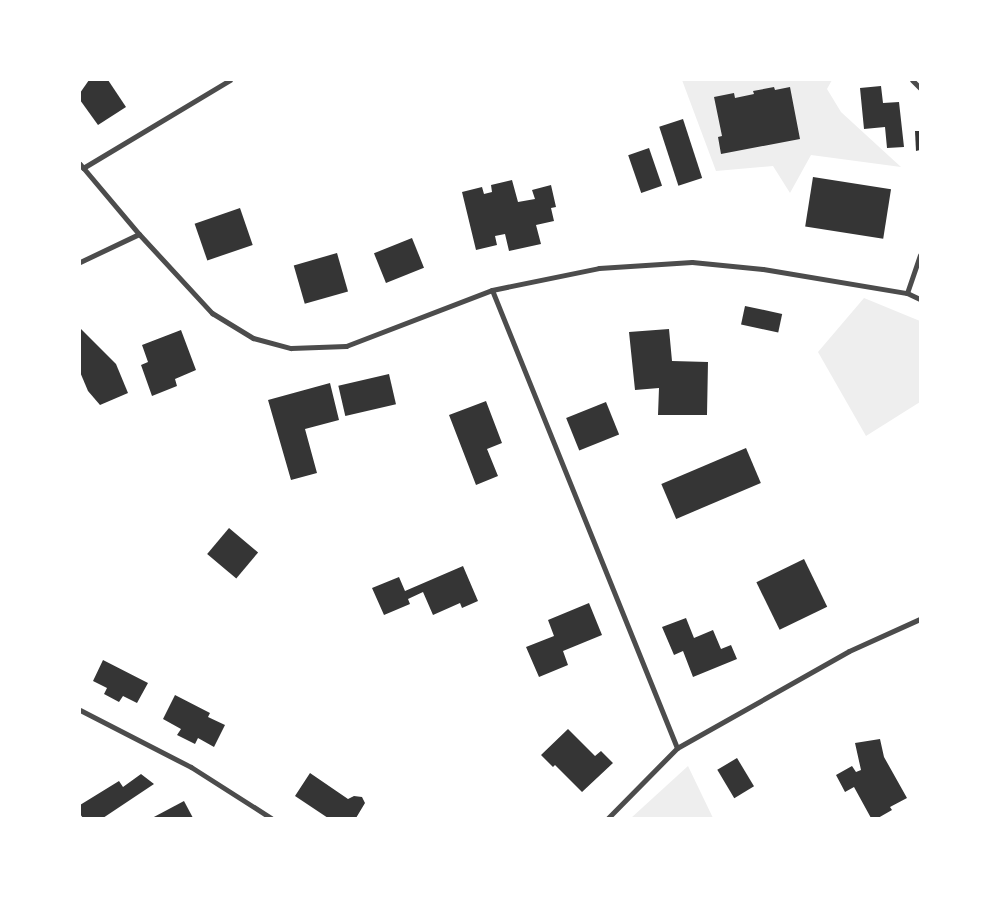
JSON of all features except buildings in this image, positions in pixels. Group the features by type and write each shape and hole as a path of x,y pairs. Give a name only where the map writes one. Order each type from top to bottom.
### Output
{"street":[{"path":"230,80 82,166 139,234 212,313 253,338 291,348 346,346 492,290 599,268 692,262 763,269 907,293 920,299"},
{"path":"912,80 920,88"},
{"path":"80,262 139,234"},
{"path":"907,293 920,255"},
{"path":"492,290 677,748"},
{"path":"608,818 677,748 841,655 920,619"},
{"path":"80,710 191,767 271,818"}],"shaded area":[{"path":"682,80 832,80 827,89 841,112 901,167 811,155 790,193 773,166 716,171"},
{"path":"864,298 920,321 920,402 866,436 818,352"},
{"path":"688,766 713,818 631,818"}]}
